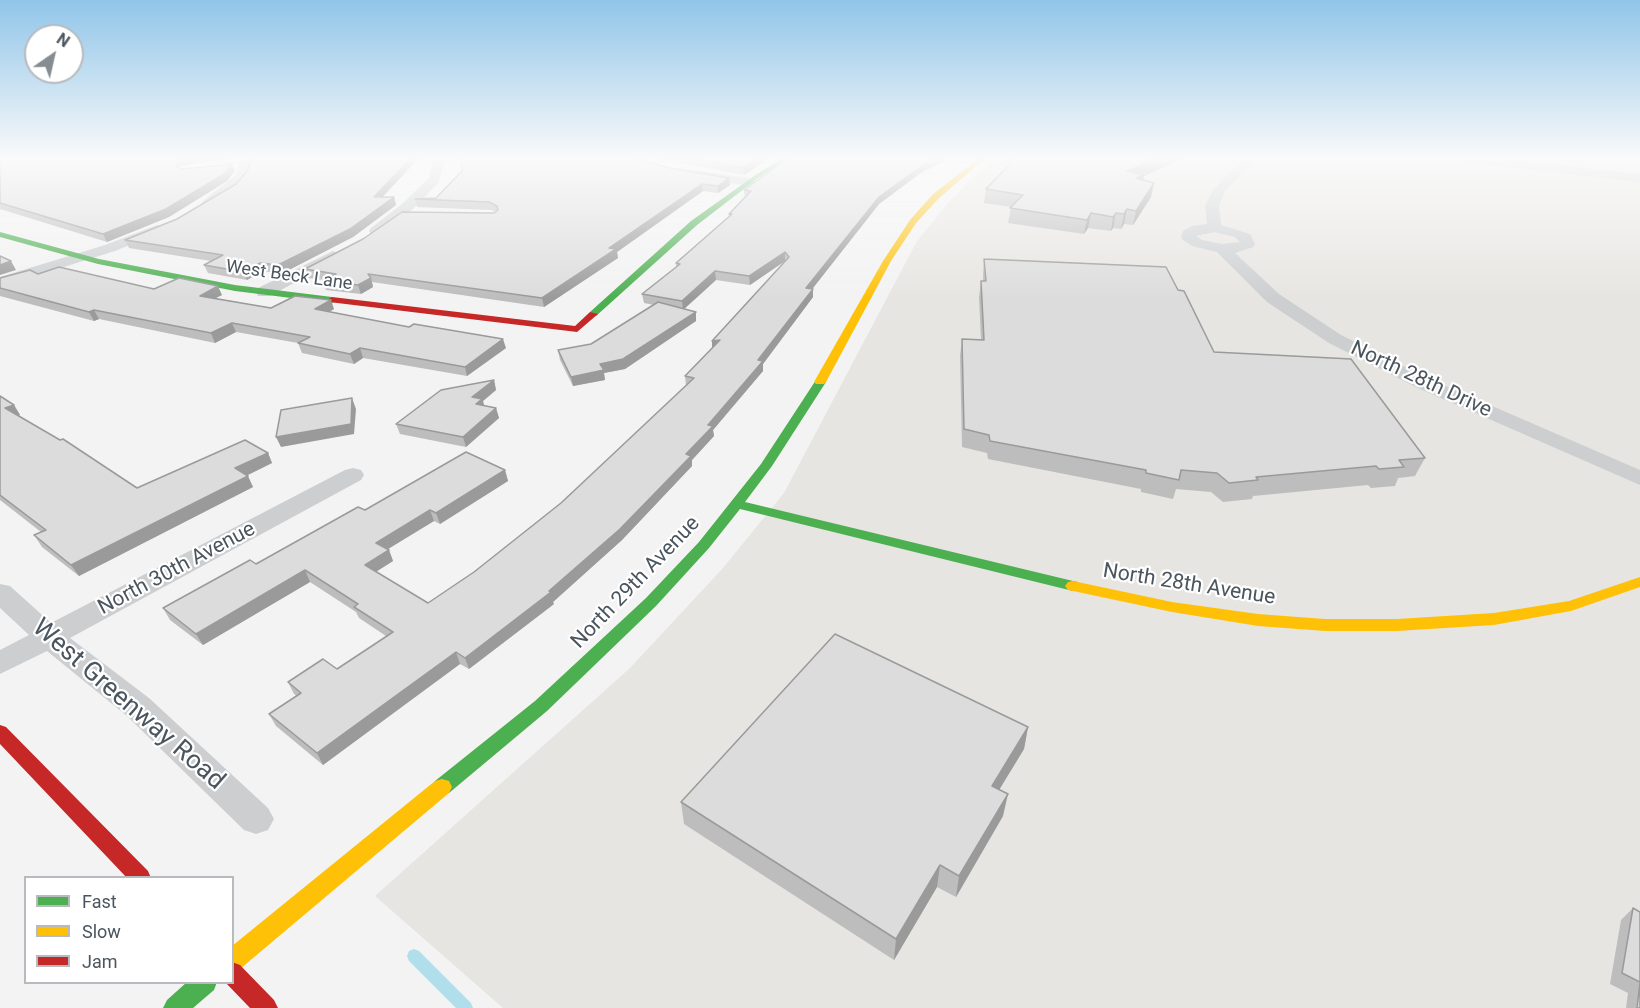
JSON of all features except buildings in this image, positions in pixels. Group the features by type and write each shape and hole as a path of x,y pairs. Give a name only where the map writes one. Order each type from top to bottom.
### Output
{"street":[{"path":"194,211 203,205"},
{"path":"264,292 355,244 407,205"},
{"name":"West Beck Lane","path":"0,234 82,257 173,277 264,292 577,328 694,223 718,205"},
{"name":"North 29th Avenue","path":"234,959 541,706 651,602 704,546 766,466 818,385 887,261 913,222 928,205"},
{"path":"1212,205 1214,228 1232,231 1248,240 1245,246 1240,248 1222,249"},
{"path":"399,213 423,214"},
{"path":"0,282 82,257 175,222"},
{"name":"North 28th Drive","path":"1214,228 1197,229 1188,234 1188,237 1204,246 1222,249 1273,298 1335,339 1425,384 1640,478"},
{"name":"North 30th Avenue","path":"0,663 353,475"},
{"name":"North 28th Avenue","path":"737,504 1097,592 1172,607 1258,620 1324,625 1397,625 1494,619 1571,606 1640,582"},
{"name":"West Greenway Road","path":"0,593 49,637 145,713 256,819"},
{"path":"0,732 139,876"},
{"path":"234,975 266,1008"},
{"path":"175,1008 204,984"}],"shaded area":[{"path":"946,205 1640,205 1640,1008 503,1008 375,896 630,668 723,568 784,493 917,241"}],"waterway":[{"path":"414,956 466,1008"}],"traffic: fast":[{"path":"593,314 694,223 718,205"},
{"path":"0,234 98,261 235,288 332,300"},
{"path":"442,787 541,706 651,602 704,545 766,466 820,382"},
{"path":"737,504 1073,586"},
{"path":"175,1008 204,984"}],"traffic: slow":[{"path":"820,382 887,261 913,222 928,205"},
{"path":"1073,586 1172,607 1258,620 1325,625 1397,625 1494,619 1571,606 1640,582"},
{"path":"234,959 442,787"}],"traffic: jam":[{"path":"332,300 577,329 593,314"},
{"path":"0,732 139,876"},
{"path":"234,975 266,1008"}]}
